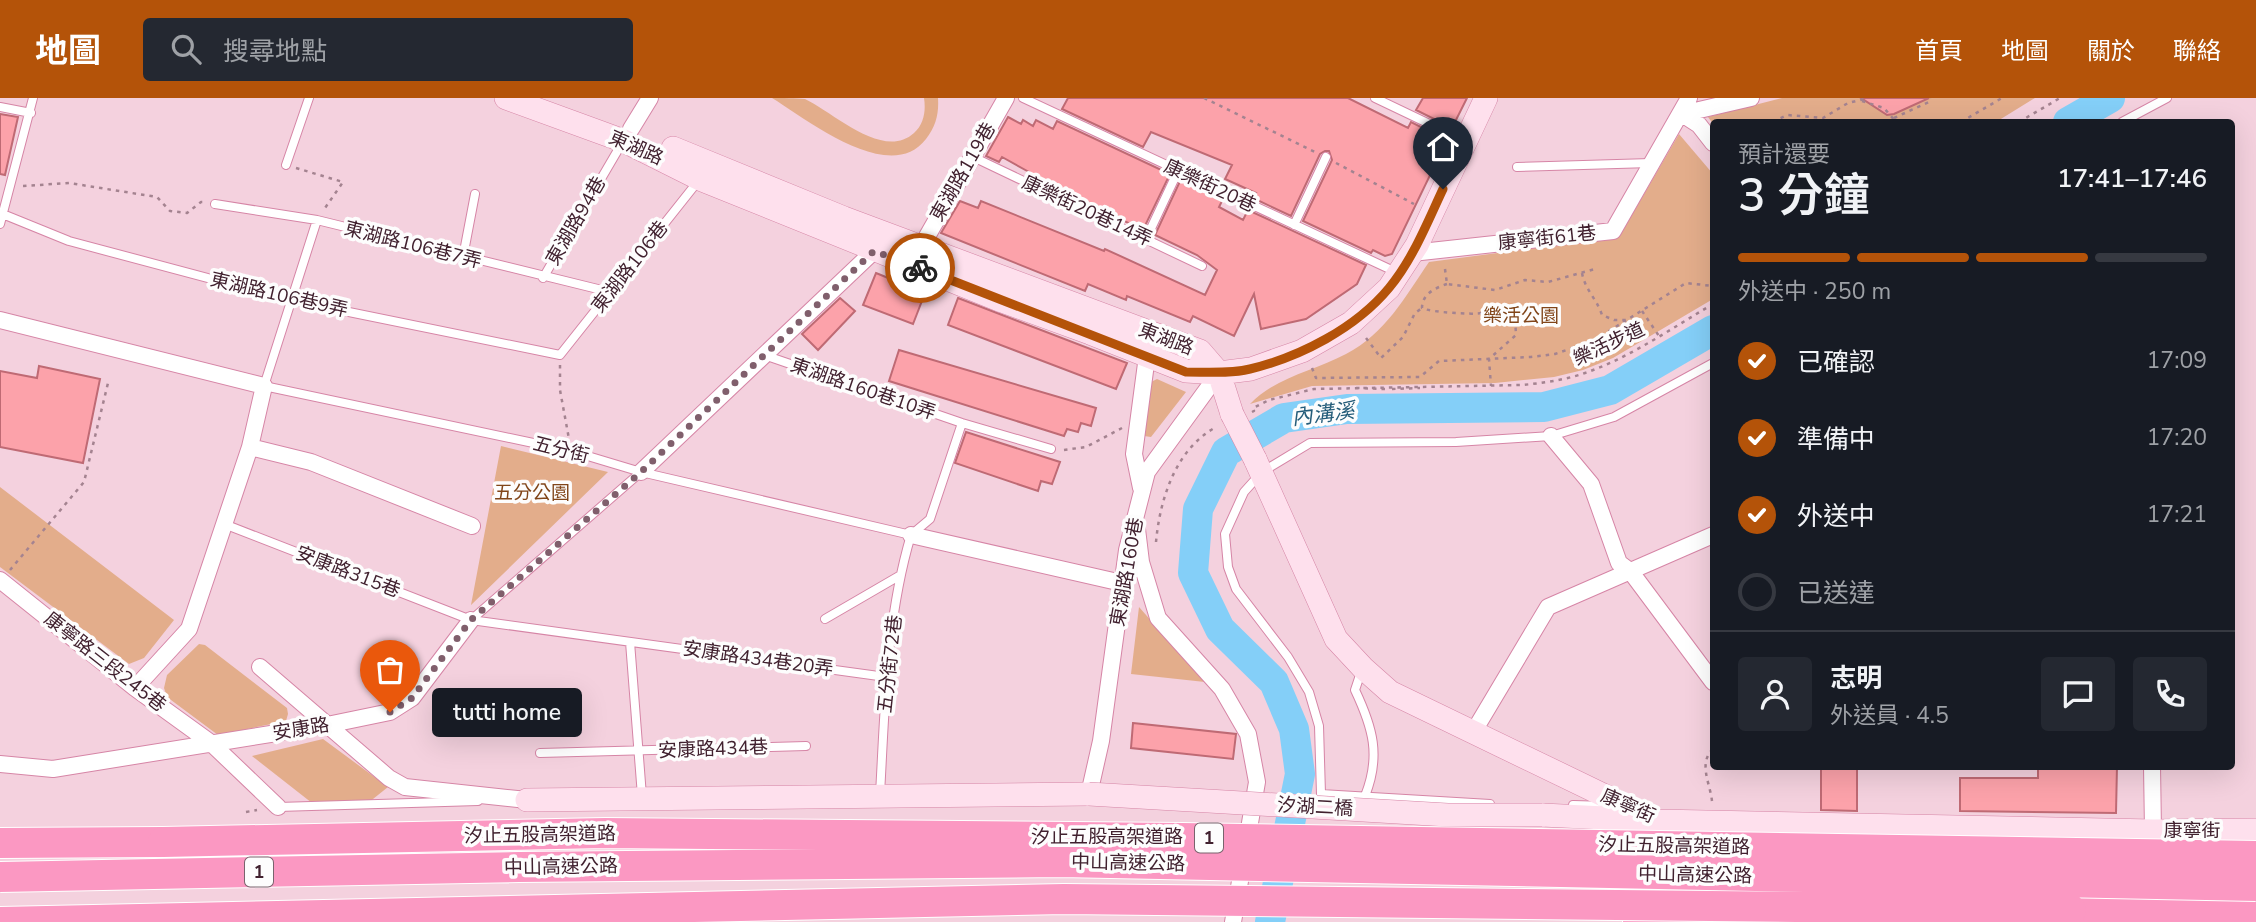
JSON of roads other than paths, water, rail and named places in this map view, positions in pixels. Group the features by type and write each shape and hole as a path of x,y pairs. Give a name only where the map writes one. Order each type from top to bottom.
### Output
{"highway":[{"name":"汐止五股高架道路","path":"0,843 618,833 1210,838 2256,856"},
{"name":"中山高速公路","path":"0,877 519,867 1061,862 2256,886"},
{"name":"中山高速公路","path":"0,922 1064,899 2256,913"},
{"path":"1638,922 2071,910"}],"street":[{"name":"東湖路","path":"506,98 627,135 1199,351 1219,373"},
{"name":"東湖路","path":"547,98 627,135 700,179 874,251 1186,372 1219,373"},
{"path":"627,135 650,98"},
{"name":"東湖路119巷","path":"921,247 1006,98"},
{"path":"1219,373 1251,369 1302,351 1359,317 1389,288 1412,253 1486,98"},
{"name":"康寧街61巷","path":"1412,253 1613,230 1689,98"},
{"path":"1682,114 1751,98"},
{"path":"1682,114 1699,125 1710,139"},
{"path":"874,251 921,247"},
{"name":"安康路","path":"641,472 874,251"},
{"name":"五分街","path":"0,320 264,386"},
{"path":"1141,491 1134,454 1147,356"},
{"name":"康寧街","path":"1219,373 1336,639 1363,668 1390,692 1657,821 2153,831 2256,830"},
{"name":"東湖路160巷","path":"1089,794 1101,741 1122,583 1141,491 1147,472 1159,453 1219,373"},
{"path":"135,688 189,629 250,447 264,386"},
{"path":"1551,436 1591,484 1619,563 1631,572 1710,678"},
{"path":"250,447 311,462 472,526"},
{"path":"1136,523 1141,562 1158,618 1222,689 1248,734 1257,782 1233,922"},
{"name":"五分街","path":"911,535 1122,583"},
{"path":"1474,732 1548,607 1710,536"},
{"name":"康寧路三段245巷","path":"2,584 135,688 211,743 278,807"},
{"name":"安康路","path":"0,764 53,769 327,725 390,712 412,698 471,620"},
{"path":"260,667 389,778 405,787 527,800"},
{"path":"2152,770 2153,831"},
{"name":"汐湖二橋","path":"527,800 880,794 1089,794 1448,815 1542,815 1657,821"}],"lane":[{"path":"0,224 33,98"},
{"path":"286,165 309,98"},
{"name":"康樂街20巷","path":"1023,98 1398,274"},
{"path":"1375,98 1466,141"},
{"path":"2128,119 2167,98"},
{"path":"0,107 31,113"},
{"name":"東湖路94巷","path":"543,278 627,135"},
{"name":"康樂街20巷14弄","path":"971,156 1202,266"},
{"path":"1294,225 1326,157"},
{"path":"1517,167 1653,163"},
{"path":"1146,239 1178,171"},
{"name":"東湖路106巷","path":"560,355 700,179"},
{"path":"463,257 475,194"},
{"name":"東湖路106巷7弄","path":"215,204 317,220 543,278 610,292"},
{"name":"東湖路106巷9弄","path":"2,213 69,241 290,300 560,355"},
{"path":"264,386 317,220"},
{"name":"東湖路160巷10弄","path":"764,355 962,423 1051,449"},
{"path":"1500,804 1444,803 1321,794 1319,726 1309,692 1287,657 1236,589 1227,567 1225,534 1244,492 1258,466 1310,443 1456,442 1551,436 1614,417 1710,365"},
{"name":"五分街","path":"264,386 571,451 641,472 911,535"},
{"name":"東湖路160巷10弄","path":"911,535 930,519 962,423"},
{"name":"安康路","path":"471,620 641,472"},
{"name":"安康路315巷","path":"225,524 471,620"},
{"name":"五分街72巷","path":"880,794 886,677 899,576 911,535"},
{"path":"825,619 899,576"},
{"path":"471,620 630,642"},
{"name":"安康路434巷20弄","path":"630,642 886,677"},
{"name":"安康路434巷","path":"630,642 639,751 806,746"},
{"path":"1363,668 1355,690 1367,716 1375,759 1365,796"},
{"path":"540,753 639,751 642,798"},
{"path":"1089,794 1096,801 1251,809"},
{"path":"278,807 527,800"},
{"path":"1570,805 1626,806"}],"waterway":[{"name":"內溝溪","path":"2073,119 2110,98"},
{"name":"內溝溪","path":"1270,922 1300,774 1294,729 1274,682 1220,629 1193,573 1198,509 1226,452 1284,418 1347,409 1544,407 1610,390 1710,332"}],"place":[{"name":"tutti home","path":"390,712"}],"park label":[{"name":"樂活公園","path":"1521,316"},
{"name":"五分公園","path":"532,493"}]}
